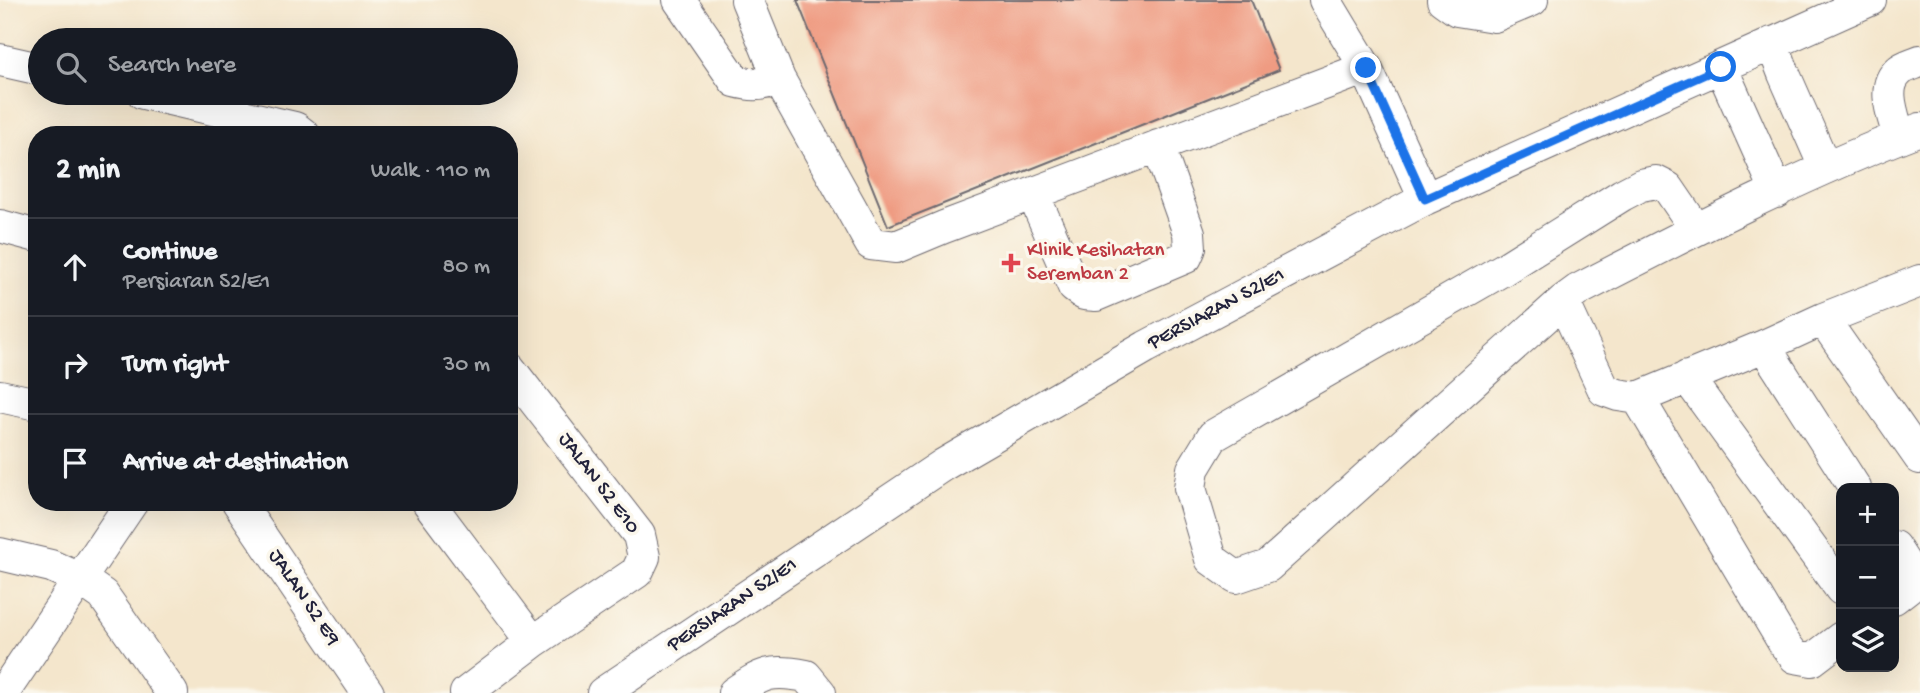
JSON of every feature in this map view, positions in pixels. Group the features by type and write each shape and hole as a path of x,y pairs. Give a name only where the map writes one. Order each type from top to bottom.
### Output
{"street":[{"path":"678,0 735,81 751,86 779,79"},
{"path":"747,0 779,79 871,244 896,247 1366,68"},
{"path":"1325,0 1366,68 1425,199"},
{"path":"1443,0 1457,10 1494,16 1532,0"},
{"name":"PERSIARAN S2/E1","path":"603,693 943,465 1146,347 1425,199 1870,0"},
{"path":"1772,43 1825,167"},
{"path":"0,60 28,66"},
{"path":"1696,229 1668,188 1656,182 1641,185 1504,269 1213,436 1193,469 1190,488 1211,559 1236,577 1268,566 1578,290 1825,167 1909,133 1889,101 1890,82 1899,70 1920,61"},
{"path":"1721,67 1777,192"},
{"path":"195,105 286,126"},
{"path":"1033,194 1074,287 1084,294 1096,295 1186,257 1190,248 1189,233 1158,146"},
{"path":"0,226 28,234"},
{"path":"1563,301 1604,390 1618,396 1638,398 1920,281"},
{"path":"1823,319 1920,458"},
{"path":"1764,346 1853,483"},
{"path":"1687,377 1836,582"},
{"name":"JALAN S2 E10","path":"466,693 533,642 637,572 644,557 639,535 518,380"},
{"path":"0,396 28,402"},
{"path":"1638,398 1784,643 1795,657 1812,660 1836,642"},
{"path":"3,693 126,511"},
{"name":"JALAN S2 E9","path":"244,511 368,693"},
{"path":"435,511 533,642"},
{"path":"0,554 51,566 80,579 103,596 172,693"},
{"path":"1899,559 1910,586"},
{"path":"734,693 770,672 806,676 820,693"}],"building":[{"path":"797,0 1251,0 1279,70 888,226"}],"place":[{"name":"Klinik Kesihatan Seremban 2","path":"1011,263"}],"route":[{"path":"1366,68 1425,199 1721,67"}]}
